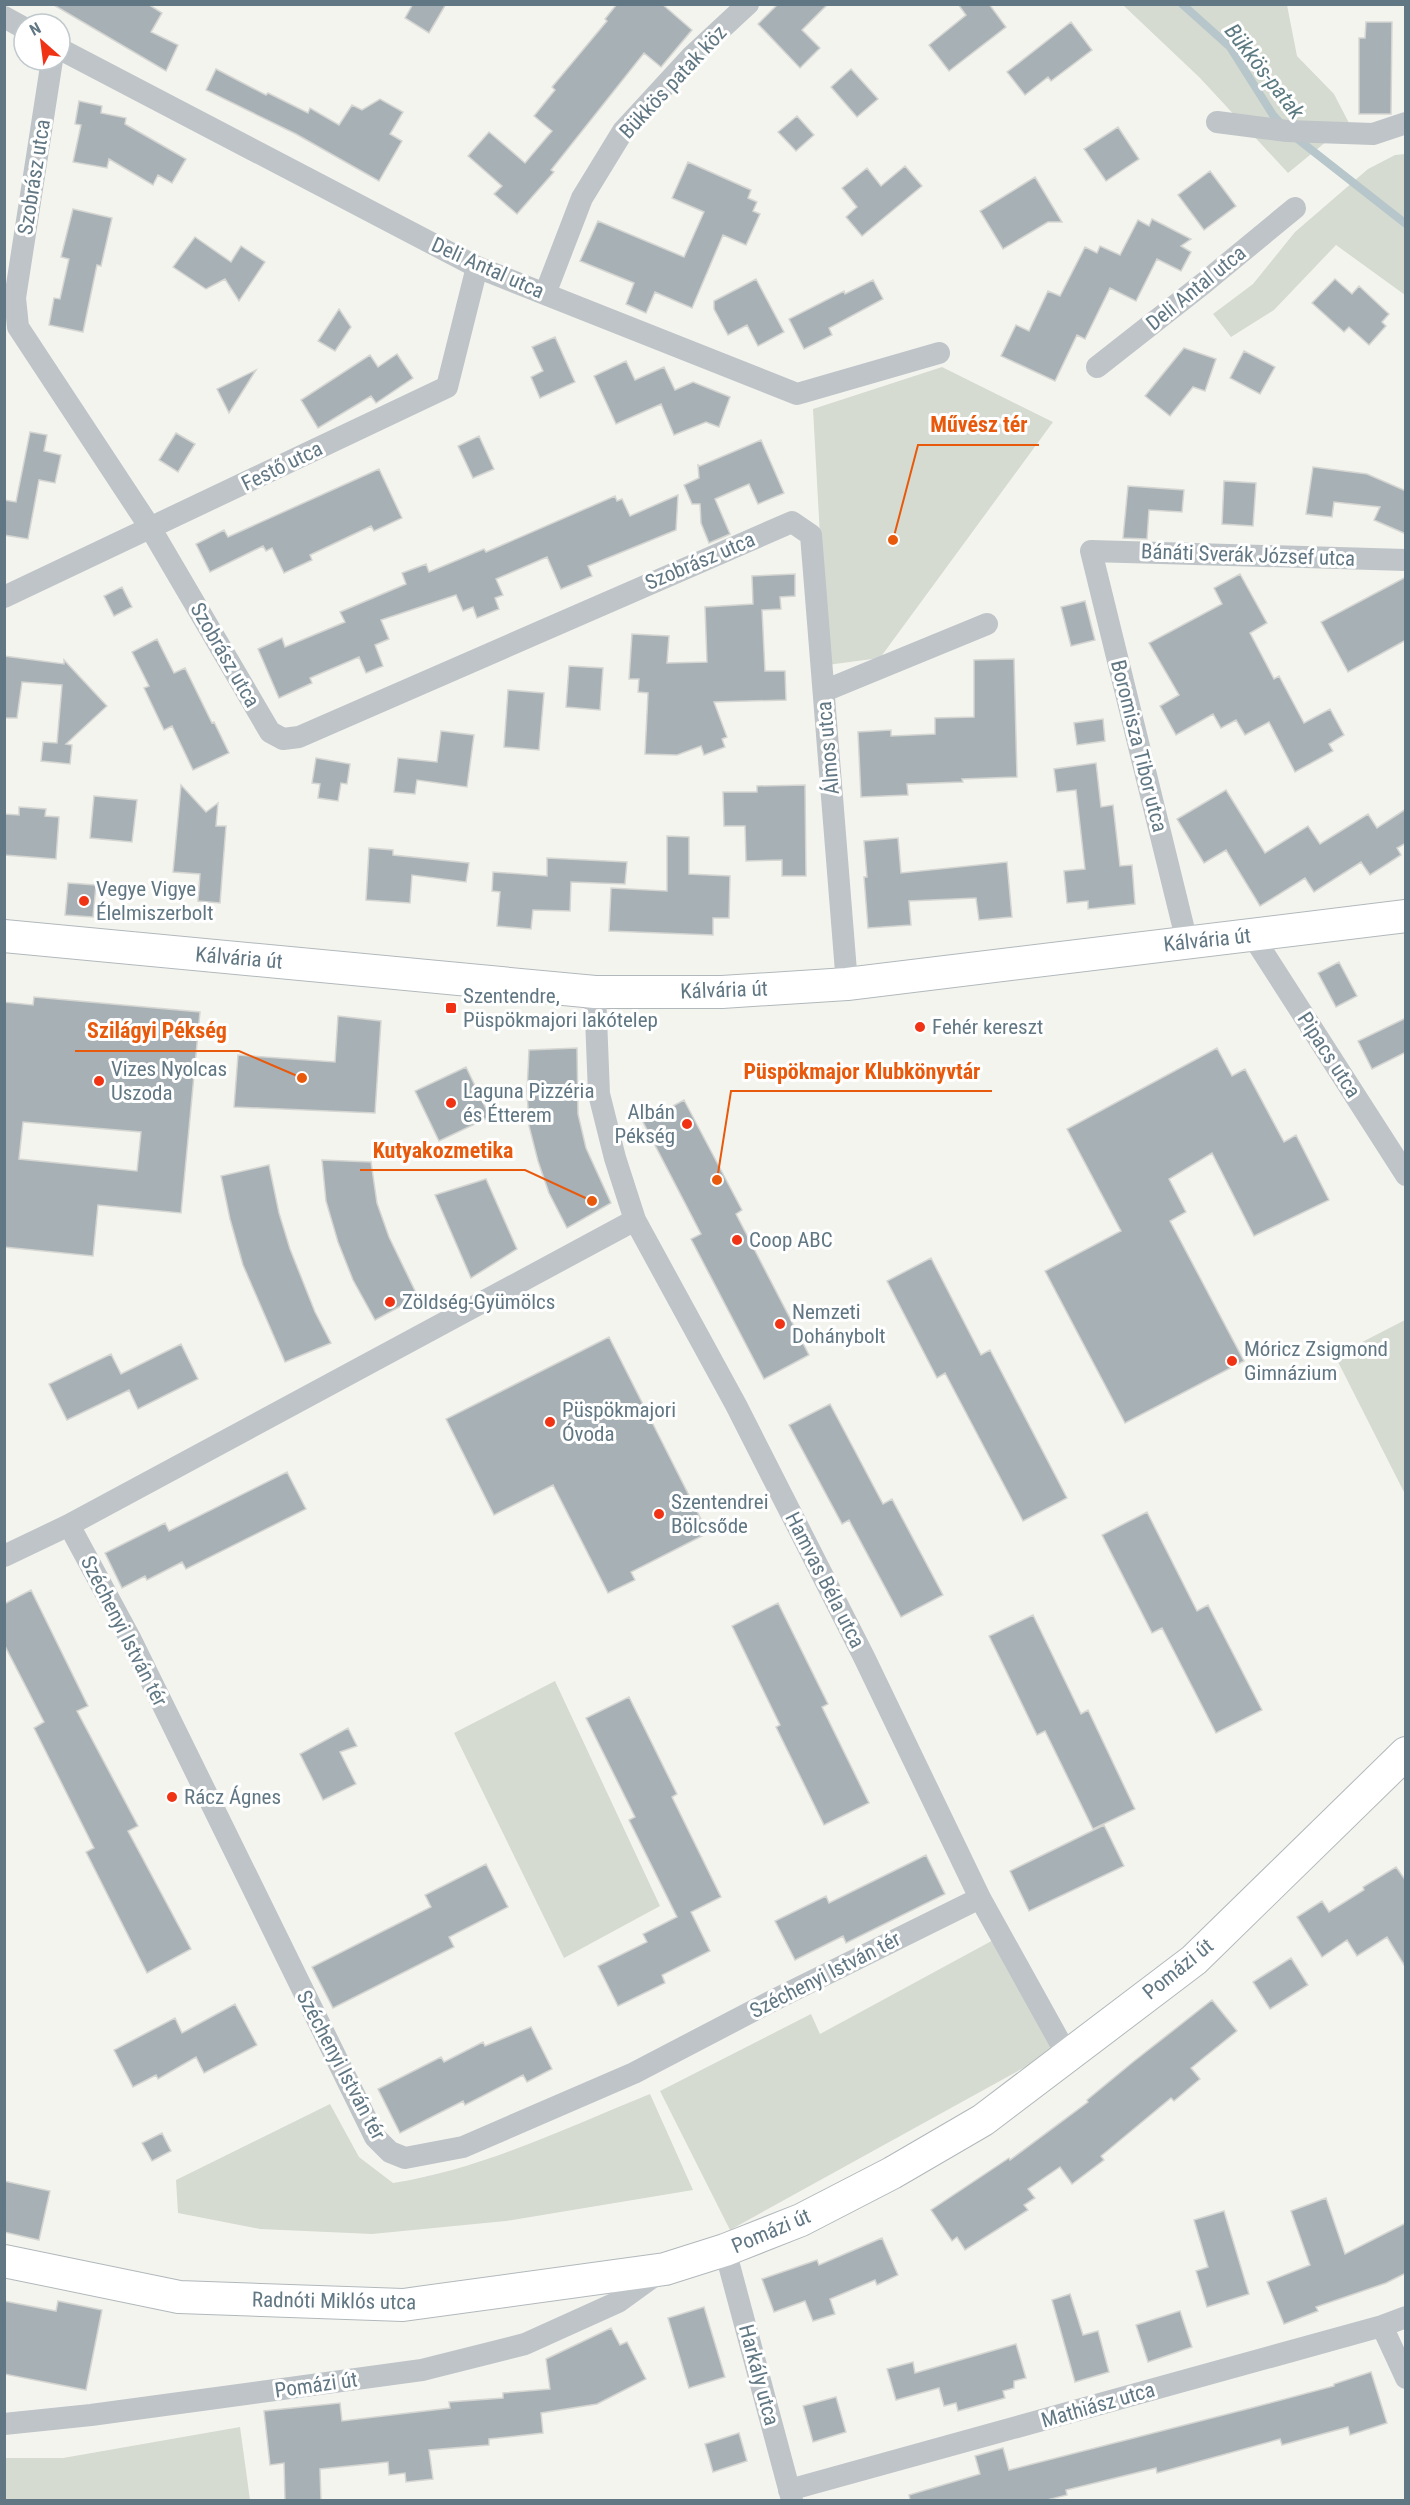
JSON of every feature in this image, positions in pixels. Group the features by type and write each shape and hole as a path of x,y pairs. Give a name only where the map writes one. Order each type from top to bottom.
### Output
{"street":[{"name":"Bükkös patak köz","path":"545,294 582,198 623,131 692,56 748,4"},
{"name":"Deli Antal utca","path":"72,55 477,267 797,394 939,352"},
{"name":"Szobrász utca","path":"50,72 11,326 151,529 270,732 283,739 298,737 792,522"},
{"path":"1217,122 1287,131 1372,134 1406,123"},
{"name":"Deli Antal utca","path":"1097,367 1295,208"},
{"name":"Festő utca","path":"4,597 447,387 477,267"},
{"name":"Álmos utca","path":"792,522 811,535 848,984"},
{"name":"Bánáti Sverák József utca","path":"1091,551 1406,560"},
{"name":"Boromisza Tibor utca","path":"1091,551 1187,942"},
{"path":"824,692 987,624"},
{"name":"Kálvária út","path":"4,936 596,992 722,992 848,984 1406,916"},
{"name":"Pipacs utca","path":"1252,935 1406,1175"},
{"name":"Hamvas Béla utca","path":"596,992 599,1094 615,1158 635,1220 736,1405 859,1646 980,1898 1067,2055"},
{"path":"4,1556 69,1525 635,1220"},
{"name":"Széchenyi István tér","path":"69,1525 131,1640 375,2137 390,2152 405,2158 463,2147 634,2073 772,2001 980,1898"},
{"name":"Pomázi út","path":"4,2424 91,2415 422,2370 525,2344 618,2302 665,2268 725,2250 801,2220 892,2173 982,2120 1194,1960 1406,1753"},
{"name":"Harkály utca","path":"725,2250 790,2495"},
{"name":"Radnóti Miklós utca","path":"4,2261 179,2297 403,2305 665,2268"},
{"name":"Mathiász utca","path":"790,2495 1382,2326 1406,2317"},
{"path":"1382,2326 1406,2378"}],"shaded area":[{"path":"1123,5 1287,5 1297,56 1334,94 1349,123 1288,173 1200,78"},
{"path":"1405,154 1405,295 1336,245 1274,310 1231,337 1213,314 1253,284 1295,232 1368,169 1395,155"},
{"path":"942,367 1053,422 880,658 827,665 813,409"},
{"path":"1405,1320 1405,1494 1335,1356"},
{"path":"555,1681 660,1906 564,1958 454,1733"},
{"path":"997,1938 1054,2051 730,2230 660,2091 811,2014 820,2034"},
{"path":"650,2094 693,2190 506,2221 372,2234 260,2229 178,2213 176,2180 330,2104 359,2157 393,2183 426,2177 491,2158"},
{"path":"240,2427 250,2500 5,2500 5,2458 63,2458"}],"building":[{"path":"52,4 148,4 162,13 151,32 178,45 166,71 72,16 72,12 66,12"},
{"path":"413,4 446,4 429,33 405,18"},
{"path":"617,4 662,4 692,30 661,67 644,53 551,170 554,172 517,214 494,194 502,186 468,156 489,132 525,163 552,131 534,116 555,90 552,87 607,21 605,19"},
{"path":"778,4 828,4 802,30 820,48 800,68 758,24"},
{"path":"958,4 989,4 1006,27 949,71 929,45 966,15"},
{"path":"1071,22 1092,50 1051,81 1048,77 1025,95 1007,72"},
{"path":"1366,22 1392,22 1391,114 1359,114 1359,38 1365,38"},
{"path":"216,69 266,95 268,93 308,113 310,108 339,125 352,105 362,110 380,99 403,112 390,134 402,141 379,181 296,134 206,90"},
{"path":"851,69 878,99 857,117 831,87"},
{"path":"79,101 102,106 101,113 126,118 125,124 186,159 172,183 158,175 153,185 109,159 107,168 73,162 81,125 75,124"},
{"path":"797,116 814,135 796,151 778,132"},
{"path":"1118,127 1139,159 1106,181 1084,149"},
{"path":"688,162 751,190 748,198 757,202 753,211 760,214 746,245 723,235 692,308 655,292 646,313 626,304 634,283 580,261 598,221 684,257 704,212 672,198"},
{"path":"905,166 922,186 862,236 846,217 857,207 842,188 867,168 881,186"},
{"path":"1210,171 1236,206 1204,230 1178,195"},
{"path":"1035,177 1062,222 1048,222 1003,249 980,211"},
{"path":"73,209 112,218 101,266 97,265 83,332 49,325 54,298 60,299 69,259 61,257"},
{"path":"1152,219 1191,239 1181,246 1191,252 1181,271 1157,259 1136,301 1110,288 1085,339 1077,335 1055,381 1001,356 1016,325 1029,331 1048,291 1060,296 1085,247 1097,253 1100,246 1120,255 1138,220 1149,226"},
{"path":"195,237 231,262 241,246 265,262 239,301 225,279 206,289 173,267"},
{"path":"756,279 784,332 758,346 747,325 728,335 714,309 714,301"},
{"path":"1335,279 1352,294 1359,286 1389,314 1382,322 1386,326 1369,345 1349,327 1344,332 1312,303"},
{"path":"873,280 883,299 829,328 832,335 804,349 789,319 844,291 845,294"},
{"path":"339,309 351,327 335,351 318,341"},
{"path":"555,337 575,382 540,398 531,377 543,371 532,347"},
{"path":"1184,348 1216,359 1205,391 1193,387 1170,416 1145,396"},
{"path":"1244,351 1275,367 1260,394 1230,378"},
{"path":"397,354 413,378 376,403 371,396 318,428 301,400 370,355 378,367"},
{"path":"626,361 635,380 664,367 675,390 693,382 730,397 719,427 706,422 674,435 661,404 616,424 594,376"},
{"path":"256,370 229,413 217,389"},
{"path":"30,432 47,435 44,451 61,455 55,483 39,480 28,539 4,535 4,500 16,502"},
{"path":"176,433 195,444 178,472 159,460"},
{"path":"479,436 494,469 473,478 458,446"},
{"path":"761,440 784,493 758,504 749,484 715,499 730,534 709,543 701,523 700,504 692,504 684,485 699,478 698,465"},
{"path":"1313,467 1367,474 1406,491 1406,534 1374,520 1380,507 1334,502 1332,517 1306,514"},
{"path":"379,469 402,518 374,531 371,526 310,555 312,560 284,573 272,548 266,551 263,546 210,572 196,544 224,530 228,537"},
{"path":"1224,481 1256,483 1253,526 1222,524"},
{"path":"1128,486 1184,490 1182,512 1149,510 1147,539 1123,538"},
{"path":"678,495 676,530 588,566 592,576 561,589 547,557 496,579 503,595 495,598 499,609 477,618 473,607 463,611 456,595 381,620 389,639 375,645 383,666 366,673 359,657 310,678 312,683 279,698 258,649 282,638 285,647 345,622 340,612 406,584 402,573 426,564 429,572 484,549 486,552 615,496 617,501 622,499 630,516"},
{"path":"795,574 795,596 780,597 781,609 762,610 765,671 785,671 786,700 714,702 727,737 722,739 725,747 704,755 701,746 677,755 645,754 648,693 638,692 639,679 629,679 632,634 669,636 667,663 707,662 705,607 753,604 752,576"},
{"path":"1240,574 1267,623 1250,633 1274,679 1279,676 1304,723 1330,709 1344,735 1329,744 1333,751 1295,772 1269,722 1245,735 1236,720 1221,728 1213,714 1176,735 1160,706 1179,695 1149,643 1222,604 1214,588"},
{"path":"1406,577 1406,640 1348,672 1321,622"},
{"path":"122,587 132,607 114,616 104,596"},
{"path":"1085,601 1095,640 1071,646 1061,607"},
{"path":"157,639 174,673 185,668 229,753 193,770 172,726 164,730 144,688 149,686 132,652"},
{"path":"4,656 64,664 64,660 107,706 66,744 72,745 70,764 41,761 43,742 57,743 62,685 22,682 17,718 4,718"},
{"path":"1014,659 1017,777 907,784 908,795 861,797 858,732 891,730 891,736 935,734 935,718 974,717 974,660"},
{"path":"569,666 603,668 600,710 566,707"},
{"path":"508,690 544,693 539,750 504,747"},
{"path":"1103,719 1105,741 1077,745 1074,723"},
{"path":"441,731 474,735 467,787 417,780 415,794 394,792 398,758 437,762"},
{"path":"316,758 350,764 347,784 341,783 338,801 318,798 320,784 312,783"},
{"path":"1096,763 1101,807 1113,805 1120,866 1132,865 1135,904 1088,909 1088,901 1067,903 1064,871 1085,869 1076,790 1057,792 1054,769"},
{"path":"181,785 206,812 218,803 216,826 226,826 220,903 198,901 200,874 173,872"},
{"path":"805,785 806,876 782,876 782,860 746,861 745,826 724,826 723,792 757,792 757,786"},
{"path":"1226,790 1265,853 1308,826 1320,844 1368,814 1377,828 1406,809 1406,843 1397,848 1401,855 1370,875 1361,862 1314,892 1305,878 1260,906 1226,850 1204,863 1177,819"},
{"path":"94,796 137,800 132,842 90,838"},
{"path":"19,807 46,809 45,816 59,817 56,859 4,855 4,814 19,815"},
{"path":"667,836 689,837 689,874 730,876 729,918 713,918 713,935 609,931 611,888 667,891"},
{"path":"898,838 901,873 1007,862 1012,917 979,920 976,898 909,901 911,925 868,928 864,841"},
{"path":"369,848 393,850 393,855 469,863 466,882 412,875 410,903 366,900"},
{"path":"547,858 627,862 625,884 571,882 570,911 533,910 531,929 497,926 500,892 492,891 493,872 547,876"},
{"path":"68,883 96,885 93,917 65,915"},
{"path":"1339,962 1357,996 1336,1007 1318,973"},
{"name":"Vizes Nyolcas Uszoda","path":"34,997 200,1012 181,1213 98,1205 93,1256 4,1247 4,1002 33,1005","holes":["23,1122 141,1132 137,1171 19,1159"]},
{"path":"338,1016 381,1021 375,1113 234,1107 238,1055 335,1062"},
{"path":"1406,1018 1406,1052 1372,1069 1358,1041"},
{"path":"577,1048 578,1114 586,1148 611,1203 567,1228 549,1193 529,1126 527,1091 529,1050"},
{"path":"1217,1048 1232,1076 1245,1069 1284,1142 1296,1135 1329,1200 1254,1236 1212,1153 1169,1179 1186,1212 1170,1221 1244,1361 1125,1423 1045,1271 1121,1231 1067,1129"},
{"path":"466,1067 490,1117 439,1141 415,1091"},
{"path":"684,1100 742,1210 736,1214 809,1355 764,1379 691,1239 701,1234 643,1122"},
{"path":"322,1160 371,1162 377,1203 389,1237 418,1297 375,1320 353,1280 338,1242 326,1201"},
{"path":"269,1165 279,1213 290,1249 315,1312 331,1343 285,1362 243,1265 221,1176"},
{"path":"486,1179 517,1249 471,1278 435,1195"},
{"path":"931,1258 981,1355 990,1350 1067,1498 1023,1521 945,1373 937,1378 887,1281"},
{"path":"609,1337 708,1533 631,1572 635,1580 608,1593 553,1485 494,1515 446,1419"},
{"path":"181,1344 198,1379 138,1409 129,1390 67,1420 49,1384 111,1354 121,1374"},
{"path":"830,1404 883,1504 892,1499 943,1595 901,1617 849,1520 842,1524 789,1425"},
{"path":"287,1472 306,1509 186,1569 182,1562 147,1580 145,1576 122,1588 105,1553 165,1523 169,1531"},
{"path":"1147,1512 1197,1611 1208,1605 1262,1710 1216,1733 1162,1628 1152,1633 1102,1535"},
{"path":"31,1590 88,1706 77,1711 138,1826 128,1831 191,1949 147,1973 86,1852 94,1848 34,1728 44,1722 4,1644 4,1604"},
{"path":"778,1603 828,1704 822,1707 869,1803 824,1825 776,1727 780,1725 732,1626"},
{"path":"1033,1615 1081,1714 1088,1710 1135,1809 1093,1829 1045,1731 1037,1735 989,1636"},
{"path":"629,1697 677,1794 672,1797 721,1897 691,1912 710,1951 662,1975 665,1983 618,2006 598,1966 647,1942 643,1934 677,1917 629,1820 635,1817 586,1718"},
{"path":"348,1728 357,1746 340,1752 356,1784 323,1800 300,1754"},
{"path":"1104,1825 1124,1866 1029,1911 1010,1871"},
{"path":"926,1855 945,1894 846,1943 843,1936 795,1960 775,1921 826,1896 829,1903"},
{"path":"486,1864 508,1907 449,1937 454,1947 333,2008 312,1967 431,1907 425,1895"},
{"path":"1396,1867 1406,1881 1406,1968 1387,1937 1357,1956 1347,1940 1322,1957 1297,1917 1322,1901 1329,1912"},
{"path":"1291,1958 1308,1985 1270,2009 1253,1982"},
{"path":"1212,2000 1237,2031 1191,2068 1200,2079 1174,2101 1171,2098 1101,2156 1104,2160 1072,2184 1060,2167 1028,2189 1035,2198 1024,2205 1028,2210 965,2250 957,2237 952,2241 931,2210 1009,2158 1010,2160 1088,2102 1087,2100 1133,2062"},
{"path":"235,2004 257,2045 204,2073 196,2057 158,2079 156,2075 133,2087 114,2050 175,2018 182,2033"},
{"path":"531,2027 552,2069 527,2082 523,2075 465,2105 463,2101 400,2133 378,2089 441,2057 444,2062 483,2042 485,2046"},
{"path":"162,2133 171,2151 152,2161 142,2143"},
{"path":"4,2181 50,2191 39,2240 4,2232"},
{"path":"1326,2198 1345,2254 1406,2223 1406,2273 1386,2283 1316,2307 1318,2311 1284,2324 1267,2282 1310,2265 1291,2211"},
{"path":"1224,2211 1249,2294 1207,2307 1196,2271 1208,2267 1194,2220"},
{"path":"882,2238 898,2275 877,2285 875,2280 830,2299 835,2314 813,2321 805,2301 774,2312 762,2279 817,2260 819,2265"},
{"path":"1070,2294 1083,2335 1098,2331 1109,2372 1075,2382 1052,2300"},
{"path":"4,2301 56,2311 58,2301 102,2310 86,2390 4,2374"},
{"path":"704,2307 725,2377 689,2388 668,2318"},
{"path":"1180,2311 1192,2347 1148,2362 1136,2325"},
{"path":"611,2328 620,2345 627,2342 646,2379 597,2404 541,2413 543,2433 489,2439 489,2445 429,2450 433,2479 406,2482 405,2473 389,2475 388,2462 320,2469 321,2500 285,2500 284,2463 270,2465 264,2411 340,2403 342,2421 450,2408 449,2402 503,2398 503,2393 550,2389 546,2359"},
{"path":"1016,2344 1026,2378 1014,2381 1014,2388 1003,2391 1005,2398 958,2411 956,2403 944,2406 939,2388 896,2400 887,2369 913,2362 915,2373"},
{"path":"1371,2372 1387,2423 1350,2435 1348,2427 1282,2445 1280,2439 1157,2473 1156,2468 1066,2490 1067,2495 1047,2500 910,2500 909,2495 980,2474 975,2456 1003,2448 1009,2470 1334,2386 1334,2384"},
{"path":"836,2397 846,2432 813,2442 803,2406"},
{"path":"739,2433 747,2461 713,2472 705,2444"}],"waterway":[{"name":"Bükkös-patak","path":"1182,4 1230,47 1273,115 1282,125"},
{"name":"Bükkös-patak","path":"1295,137 1406,224"}],"place":[{"name":"Művész tér","path":"893,540"},
{"name":"Vegye Vigye Élelmiszerbolt","path":"84,901"},
{"name":"Szentendre, Püspökmajori lakótelep","path":"451,1008"},
{"name":"Fehér kereszt","path":"920,1027"},
{"name":"Szilágyi Pékség","path":"302,1078"},
{"name":"Vizes Nyolcas Uszoda","path":"99,1081"},
{"name":"Laguna Pizzéria és Étterem","path":"451,1103"},
{"name":"Albán Pékség","path":"687,1124"},
{"name":"Püspökmajor Klubkönyvtár","path":"717,1180"},
{"name":"Kutyakozmetika","path":"592,1201"},
{"name":"Coop ABC","path":"737,1240"},
{"name":"Zöldség-Gyümölcs","path":"390,1302"},
{"name":"Nemzeti Dohánybolt","path":"780,1324"},
{"name":"Móricz Zsigmond Gimnázium","path":"1232,1361"},
{"name":"Püspökmajori Óvoda","path":"550,1422"},
{"name":"Szentendrei Bölcsőde","path":"659,1514"},
{"name":"Rácz Ágnes","path":"172,1797"}]}
